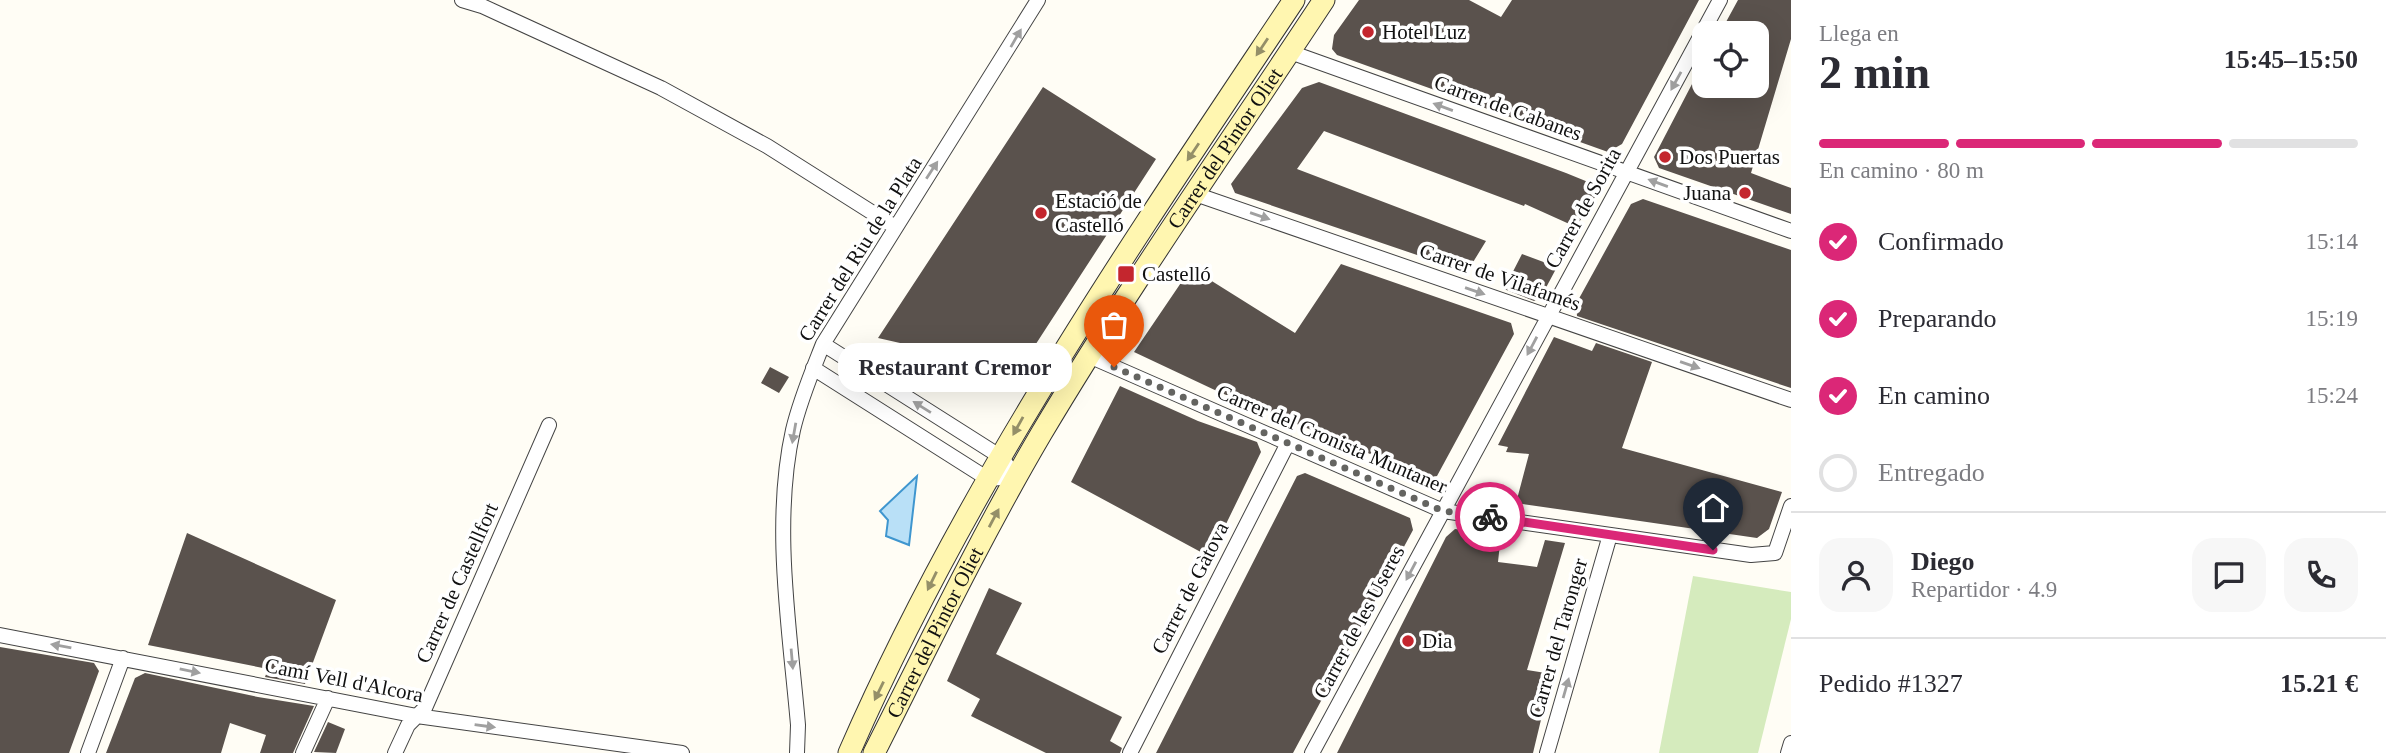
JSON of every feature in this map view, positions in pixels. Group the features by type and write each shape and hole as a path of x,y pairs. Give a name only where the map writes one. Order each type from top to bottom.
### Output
{"main road":[{"name":"Carrer del Pintor Oliet","path":"849,753 938,571 1068,341 1294,0"},
{"name":"Carrer del Pintor Oliet","path":"874,753 1017,477 1089,356 1324,0"}],"street":[{"path":"462,0 482,6 661,88 767,146 895,228"},
{"name":"Carrer del Riu de la Plata","path":"797,753 798,725 783,526 793,433 813,368 823,344 994,75 1038,0"},
{"name":"Carrer de Sorita","path":"1443,511 1720,0"},
{"name":"Carrer de Cabanes","path":"1290,52 1791,231"},
{"name":"Carrer de Vilafamés","path":"1195,194 1791,400"},
{"path":"823,344 1001,457 1017,477"},
{"name":"Carrer del Cronista Muntaner","path":"1089,356 1443,511 1751,555 1776,553 1791,506"},
{"path":"813,368 988,479 1017,477"},
{"name":"Carrer de Castellfort","path":"395,753 408,725 425,708 549,425"},
{"name":"Carrer de Gàtova","path":"1130,753 1288,443"},
{"name":"Carrer de les Useres","path":"1312,753 1443,511"},
{"name":"Carrer del Taronger","path":"1547,753 1610,535"},
{"name":"Camí Vell d'Alcora","path":"0,635 417,716 682,753"},
{"path":"88,753 123,657"},
{"path":"303,753 328,698"},
{"path":"1788,753 1791,743"}],"green space":[{"path":"1693,576 1791,592 1791,619 1758,753 1659,753"}],"water":[{"path":"917,476 909,545 886,536 888,520 880,511"}],"building":[{"path":"1359,0 1469,0 1501,17 1512,0 1699,0 1622,144 1608,152 1337,55 1332,49 1334,35"},
{"path":"1738,0 1791,0 1791,39 1751,173 1791,188 1791,214 1659,168 1654,157 1692,84 1692,98 1769,98 1769,21 1727,21"},
{"path":"1319,82 1566,173 1593,184 1597,194 1576,227 1525,204 1524,206 1324,131 1297,169 1486,241 1467,272 1235,193 1231,184 1302,88"},
{"name":"Estació de Castelló","path":"1043,87 1156,159 1019,370 878,338"},
{"path":"1643,199 1791,250 1791,388 1577,316 1576,304 1631,204"},
{"path":"1522,254 1557,267 1541,297 1534,301 1504,289"},
{"path":"1341,264 1511,323 1514,334 1437,476 1429,478 1219,392 1134,352 1191,268 1295,333"},
{"path":"1554,337 1592,351 1596,343 1652,362 1622,448 1782,492 1769,529 1757,538 1516,503 1529,454 1506,452 1508,447 1498,445"},
{"path":"770,367 789,377 779,393 761,383"},
{"path":"1120,386 1198,421 1257,442 1261,452 1210,557 1071,482"},
{"path":"1305,473 1410,518 1413,530 1293,753 1156,753 1297,476"},
{"path":"1455,529 1501,534 1498,562 1537,567 1545,540 1565,543 1527,670 1552,674 1533,753 1337,753 1446,537"},
{"path":"187,533 336,600 305,684 265,677 268,669 148,645"},
{"path":"989,588 1022,603 996,654 1122,717 1110,741 1122,748 1120,753 1046,753 971,716 980,699 947,681"},
{"path":"0,647 94,663 99,671 69,753 0,753"},
{"path":"145,673 314,706 293,753 260,753 266,735 230,723 221,753 106,753 135,678"},
{"path":"328,722 345,729 336,753 314,752"}],"way so far":[{"path":"1114,367 1443,511 1490,517"}],"place":[{"name":"Hotel Luz","path":"1368,32"},
{"name":"Dos Puertas","path":"1665,157"},
{"name":"Juana","path":"1745,193"},
{"name":"Estació de Castelló","path":"1041,213"},
{"name":"Castelló","path":"1126,274"},
{"name":"Restaurant Cremor","path":"1114,367"},
{"name":"Dia","path":"1408,641"}],"route":[{"path":"1490,517 1713,550"}]}
